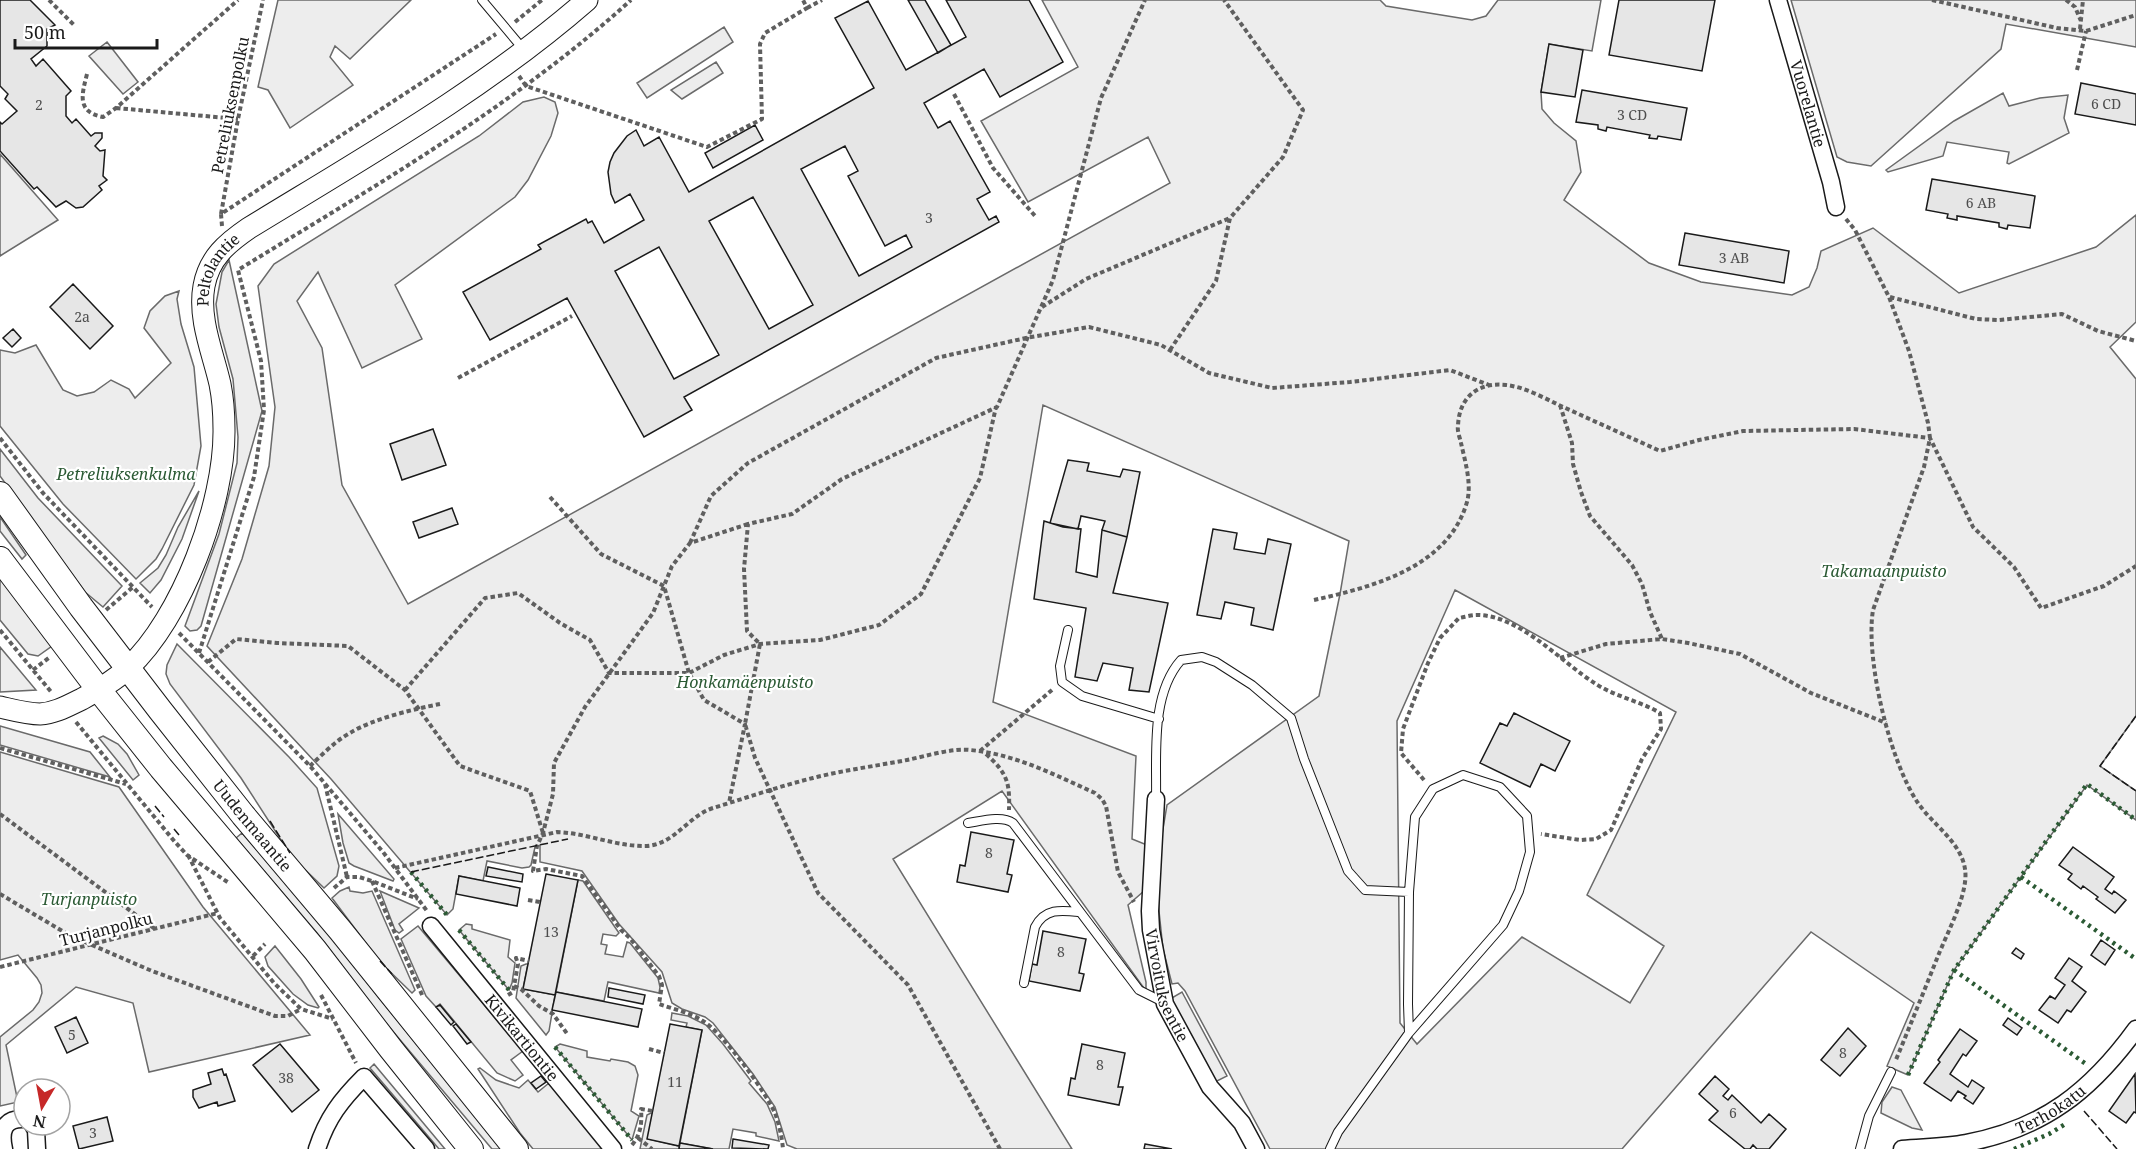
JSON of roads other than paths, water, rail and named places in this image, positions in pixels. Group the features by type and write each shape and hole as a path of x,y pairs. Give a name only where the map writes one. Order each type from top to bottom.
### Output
{"main road":[{"name":"Uudenmaantie","path":"0,494 81,607 243,815 340,930 516,1149"},
{"name":"Uudenmaantie","path":"0,559 161,768 315,950 471,1149"}],"street":[{"name":"Peltolantie","path":"0,707 39,714 52,712 99,690 128,668 174,608 198,554 213,504 223,453 224,431 220,386 204,320 203,304 206,279 216,256 227,243 249,228 407,131 524,50 587,0"},
{"name":"Vuorelantie","path":"1778,0 1831,182 1836,207"},
{"name":"Virvoituksentie","path":"1156,799 1150,911 1151,930 1165,1004 1210,1087 1242,1123 1256,1149"},
{"name":"Kivikartiontie","path":"431,926 613,1149"},
{"name":"Terhokatu","path":"1902,1149 1963,1144 2011,1132 2048,1115 2079,1093 2102,1072 2136,1029"},
{"path":"317,1149 322,1132 333,1111 364,1077 426,1149"},
{"path":"4,1149 1,1140 3,1127 12,1121"}],"lane":[{"path":"482,0 524,50"},
{"path":"1068,630 1060,666 1062,682 1082,696 1159,719"},
{"path":"1156,799 1159,719 1171,672 1181,660 1202,657 1216,662 1252,685 1291,718 1330,830 1348,871 1365,890 1409,892"},
{"path":"1330,1149 1338,1132 1409,1034 1503,925 1519,891 1530,852 1527,816 1500,787 1463,775 1433,789 1415,817 1409,892 1409,1034"},
{"path":"968,823 1009,820 1139,990 1165,1004"},
{"path":"1024,983 1038,921 1056,909 1080,912"},
{"path":"1860,1149 1869,1116 1891,1072"}],"park label":[{"name":"Petreliuksenkulma","path":"126,474"},
{"name":"Takamaanpuisto","path":"1884,571"},
{"name":"Honkamäenpuisto","path":"745,682"},
{"name":"Turjanpuisto","path":"89,899"}]}
